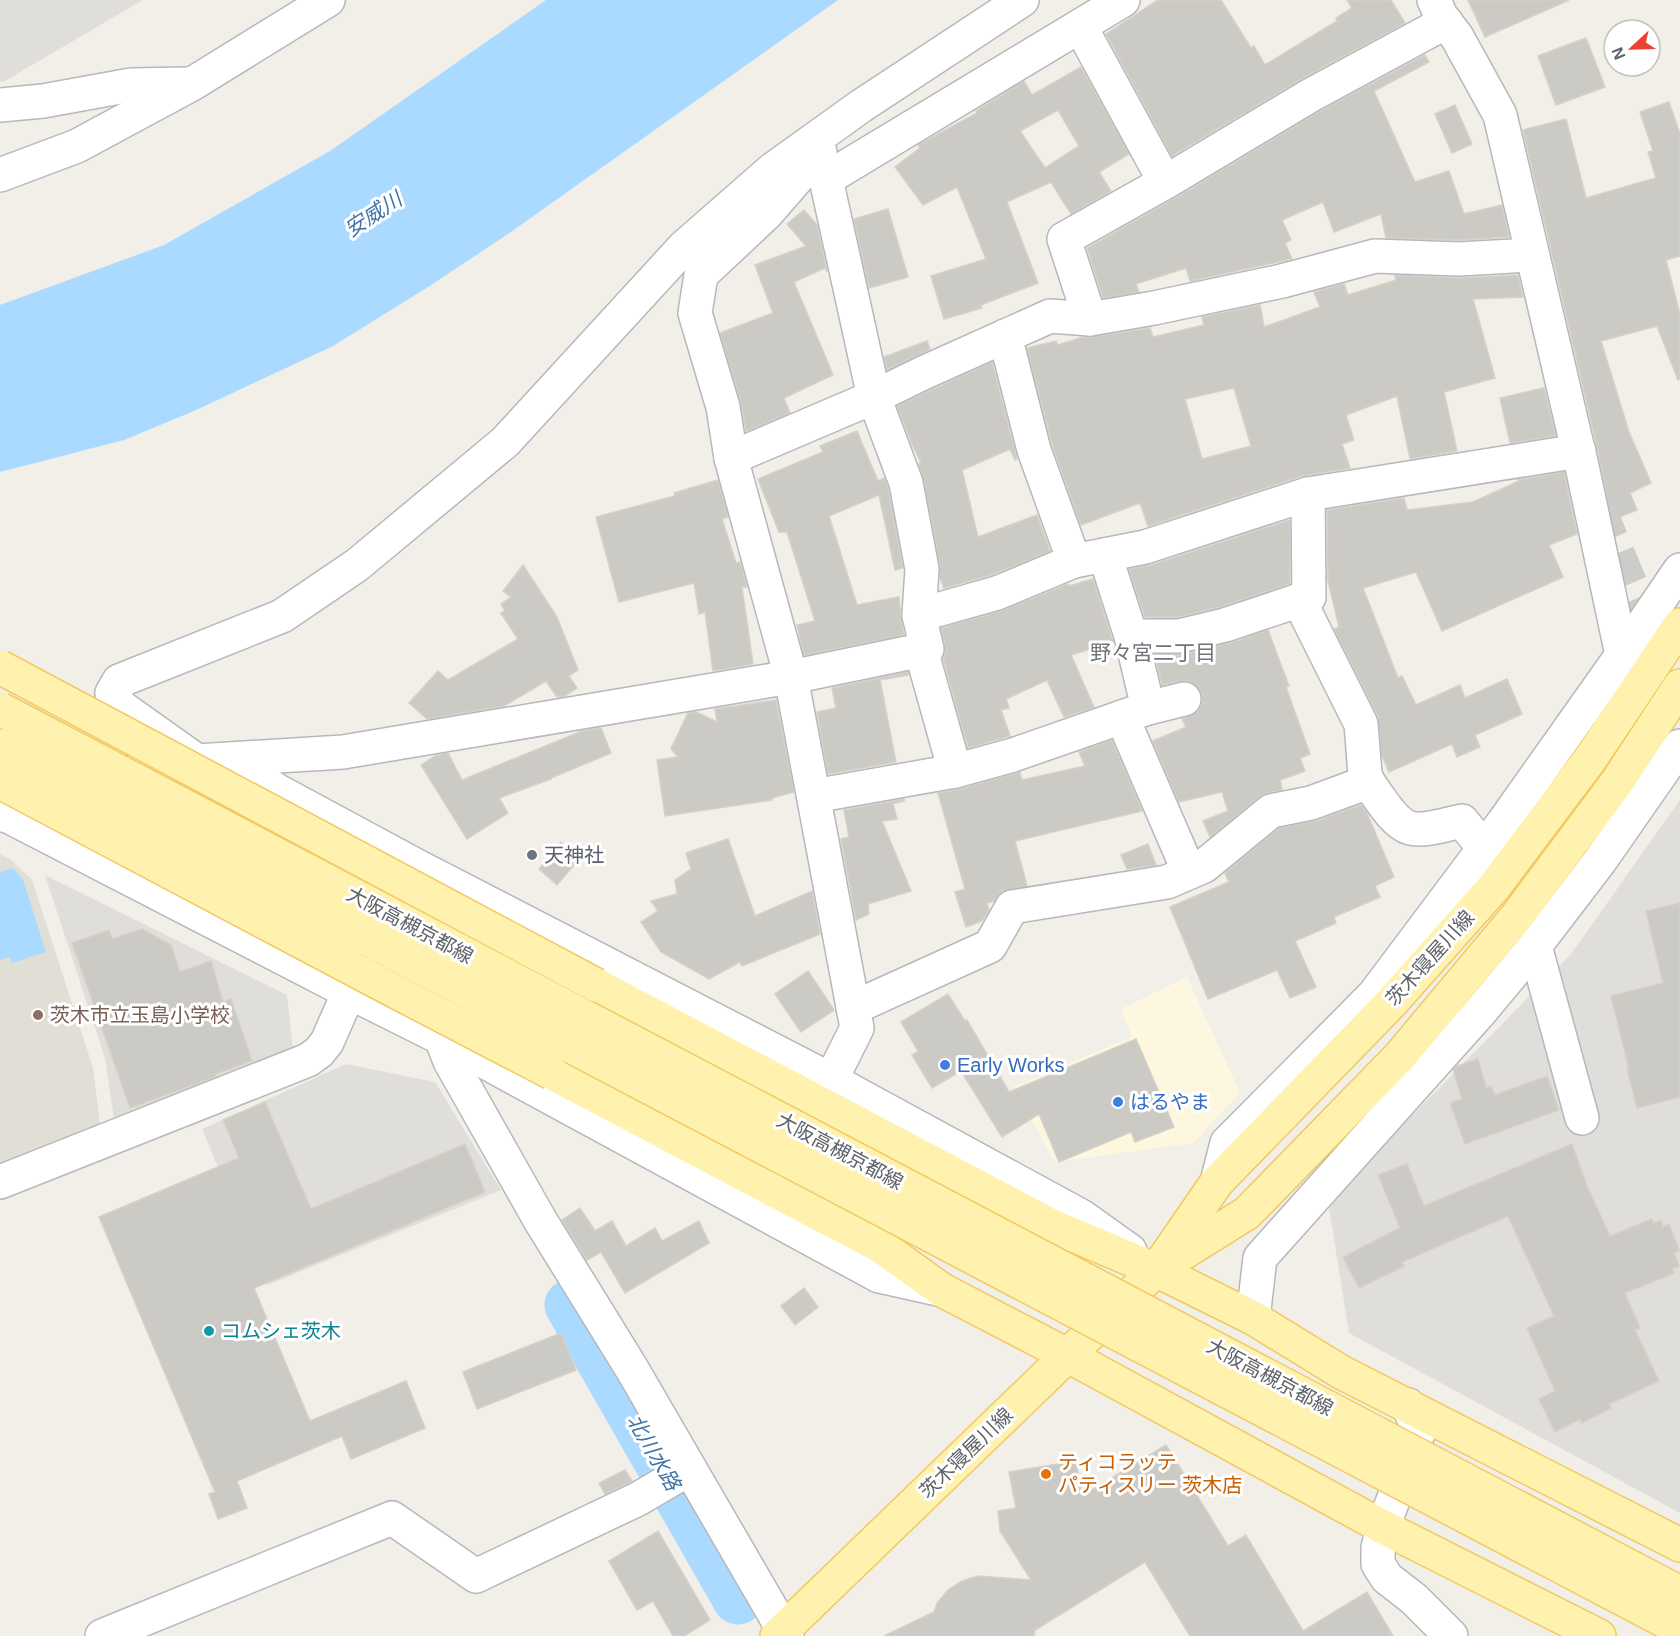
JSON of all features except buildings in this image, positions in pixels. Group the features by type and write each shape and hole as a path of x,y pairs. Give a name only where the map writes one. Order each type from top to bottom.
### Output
{"main road":[{"name":"茨木寝屋川線","path":"782,1634 1156,1270 1217,1182 1391,1003 1494,886 1591,759 1680,625"},
{"path":"0,667 1052,1226 1156,1270 1252,1318 1341,1372 1680,1545"},
{"name":"茨木寝屋川線","path":"1156,1270 1247,1213 1400,1056 1517,916 1617,782 1680,686"},
{"name":"大阪高槻京都線","path":"0,709 1680,1593"},
{"name":"大阪高槻京都線","path":"0,746 1680,1629"},
{"path":"0,782 882,1246 942,1290 1067,1355 1383,1527 1599,1636"}],"street":[{"path":"0,175 77,146 192,84 328,0"},
{"path":"196,761 121,707 112,693 119,681 282,616 357,565 505,442 684,247 772,170 861,106 1022,0"},
{"path":"1076,28 1101,0"},
{"path":"0,789 122,776 196,761 343,752 791,677 927,649 919,615 922,569 906,483 874,397 826,179 1123,0"},
{"path":"1090,319 1064,239 1165,182 1311,94 1440,11 1500,115 1579,451 1623,655"},
{"path":"1076,28 1165,182"},
{"path":"0,105 43,101 131,85 192,84"},
{"path":"831,1080 857,1028 791,677 731,458 723,406 695,312 701,275 767,213 861,106"},
{"path":"731,458 874,397 1050,316 1090,319 1154,308 1282,281 1375,256 1460,259 1532,255"},
{"path":"1005,336 1034,450 1131,636 1135,712 1189,872"},
{"path":"919,615 997,593 1089,558 1145,547 1308,494 1579,451"},
{"path":"1131,636 1179,636 1225,625 1309,597 1308,494"},
{"path":"1217,1182 1227,1143 1374,995 1484,848 1623,655 1680,570"},
{"path":"1299,600 1361,724 1365,774 1368,782 1394,818 1409,828 1423,828 1462,821 1484,848"},
{"path":"921,650 955,771"},
{"path":"814,796 955,771 1013,755 1135,712 1184,699"},
{"path":"1252,1318 1260,1258 1473,1020 1535,946 1600,861 1680,746"},
{"path":"237,759 258,778 278,791 417,866 831,1080 1081,1216 1156,1270"},
{"path":"853,1008 990,946 1012,907 1167,882 1204,866 1271,812 1311,803 1368,782"},
{"path":"0,814 10,817 441,1038 879,1276 942,1290"},
{"path":"0,1182 308,1060 319,1052 327,1042 349,992 417,866"},
{"path":"1535,946 1582,1118"},
{"path":"441,1038 450,1061 534,1209 632,1369 674,1479 782,1634"},
{"path":"1408,1405 1419,1431 1383,1527 1378,1548 1378,1564 1387,1578 1414,1599 1451,1636"},
{"path":"102,1636 392,1518 476,1576 639,1499 674,1479"}],"shaded area":[{"path":"0,0 143,0 3,82 0,81"},
{"path":"1680,800 1680,1513 1349,1333 1328,1201 1571,954"},
{"name":"茨木市立玉島小学校","path":"0,854 11,860 32,880 93,1068 100,1125 0,1165"},
{"path":"45,875 287,995 293,1049 114,1119 105,1058"},
{"path":"1187,977 1240,1093 1193,1143 1055,1162 1013,1087 1132,1037 1121,1009"},
{"path":"346,1064 435,1082 501,1190 267,1285 202,1129"}],"water":[{"name":"安威川","path":"546,0 838,0 508,234 333,346 194,411 124,440 0,472 0,305 164,245 330,151"},
{"path":"13,868 23,880 46,952 12,963 10,957 0,960 0,872"}],"waterway":[{"name":"北川水路","path":"570,1305 738,1599"}],"tunnel":[{"path":"1599,508 1656,643"}],"place":[{"name":"天神社","path":"532,855"},
{"name":"茨木市立玉島小学校","path":"38,1015"},
{"name":"Early Works","path":"945,1065"},
{"name":"はるやま","path":"1118,1102"},
{"name":"コムシェ茨木","path":"209,1331"},
{"name":"ティコラッテ パティスリー 茨木店","path":"1046,1474"}],"district":[{"name":"野々宮二丁目","path":"1153,652"}]}
